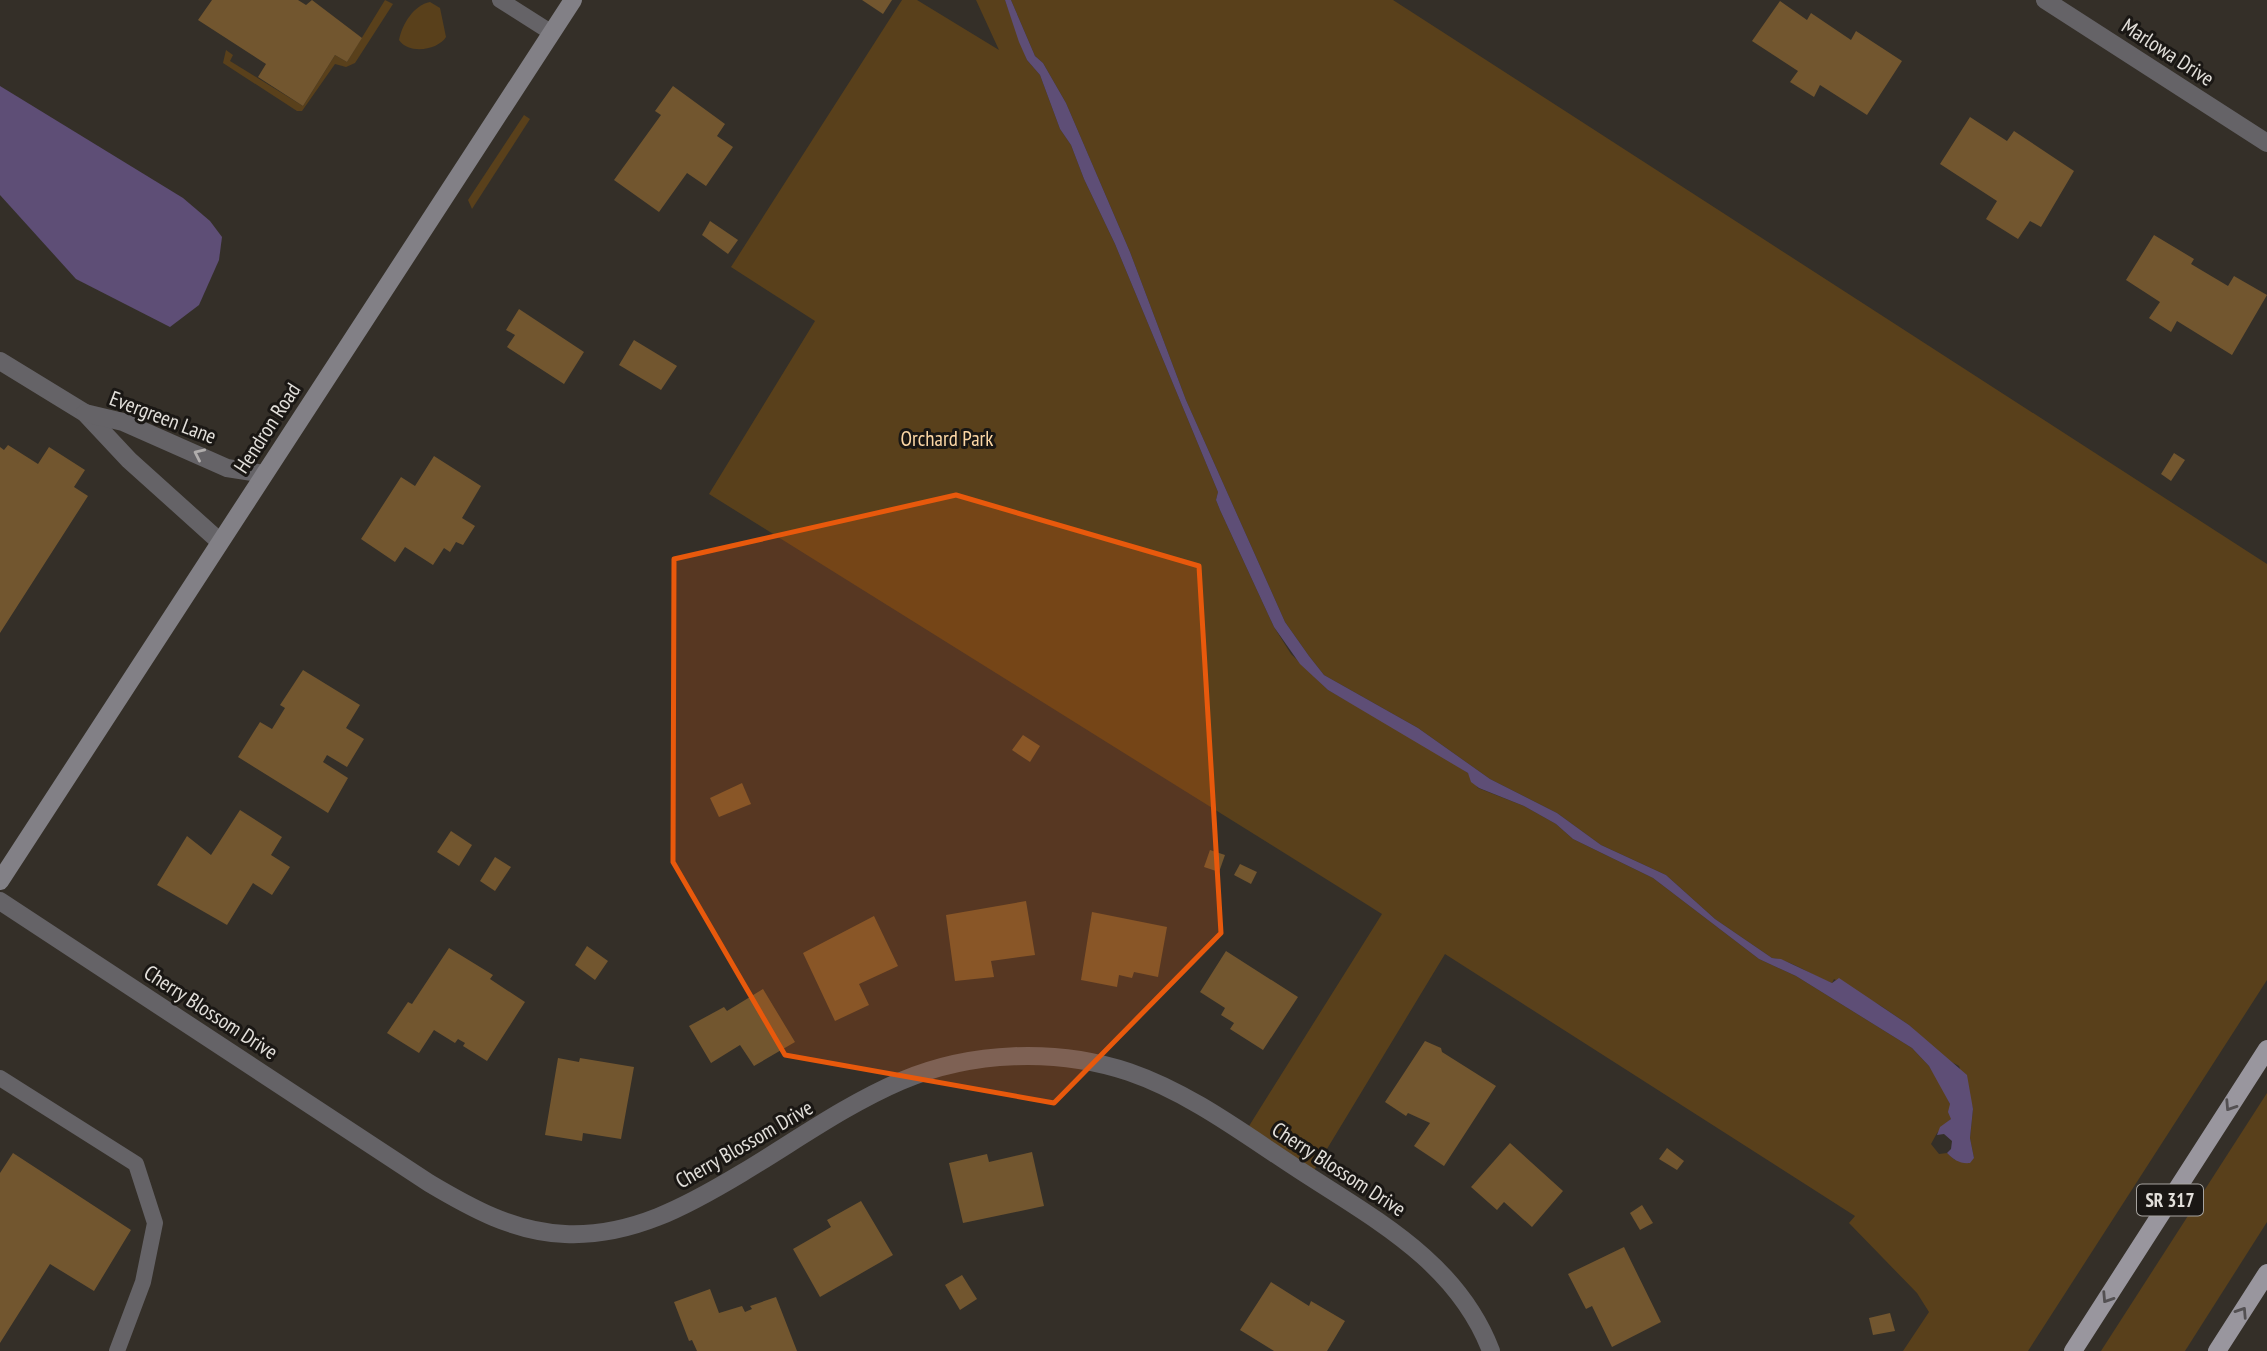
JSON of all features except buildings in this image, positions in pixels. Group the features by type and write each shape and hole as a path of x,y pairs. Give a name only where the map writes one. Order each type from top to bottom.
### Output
{"main road":[{"name":"SR 317","path":"2073,1351 2267,1049"},
{"path":"2217,1351 2267,1273"}],"street":[{"name":"Hendron Road","path":"2,873 573,0"},
{"name":"Marlowa Drive","path":"2045,0 2267,143"},
{"name":"Evergreen Lane","path":"0,361 85,413 129,460 219,541"},
{"name":"Evergreen Lane","path":"85,413 123,422 227,468 264,474"},
{"name":"Cherry Blossom Drive","path":"0,901 429,1183 504,1222 562,1234 627,1228 666,1215 861,1101 901,1081 947,1065 1038,1056 1128,1072 1179,1093 1396,1232 1435,1264 1456,1288 1475,1316 1491,1351"}],"lane":[{"path":"500,0 552,33"},
{"path":"0,1077 136,1164 155,1223 144,1282 117,1351"}],"highlighted area":[{"path":"956,495 1199,566 1221,933 1054,1103 785,1055 673,862 674,559"}],"green space":[{"path":"385,0 393,4 355,63 346,67 335,64 302,111 297,111 223,63 226,50 233,55 230,61 303,106 335,55 347,62"},
{"name":"Orchard Park","path":"902,0 917,0 999,50 976,0 1005,0 1027,60 1040,75 1060,129 1071,145 1115,244 1218,492 1216,500 1220,510 1274,627 1291,654 1328,690 1430,748 1468,773 1478,788 1524,806 1556,824 1573,839 1653,878 1759,959 1796,976 1912,1048 1929,1066 1950,1104 1951,1119 1937,1133 1931,1144 1939,1154 1947,1153 1955,1160 1974,1158 1970,1138 1973,1109 1959,1066 1944,1058 1909,1025 1834,979 1832,983 1780,959 1772,958 1715,919 1666,875 1601,845 1557,813 1490,779 1418,728 1324,675 1285,622 1186,400 1130,252 1066,103 1043,63 1035,56 1011,0 1393,0 2267,564 2267,980 2028,1351 1903,1351 1929,1312 1917,1293 1849,1223 1855,1216 1445,954 1310,1177 1244,1134 1382,914 709,494 815,321 731,267"},
{"path":"430,2 440,8 446,37 430,48 409,48 399,40 403,28 414,11"},
{"path":"524,115 530,119 472,209 468,200"},
{"path":"2267,1093 2267,1222 2185,1351 2101,1351"}],"shaded area":[{"path":"1005,0 1011,0 1035,56 1043,63 1066,103 1130,252 1186,400 1285,622 1324,675 1418,728 1490,779 1557,813 1601,845 1666,875 1715,919 1772,958 1781,959 1832,983 1839,978 1909,1025 1967,1075 1973,1109 1970,1138 1974,1158 1970,1163 1952,1158 1947,1153 1951,1149 1952,1141 1944,1134 1937,1135 1940,1127 1951,1119 1948,1112 1950,1104 1929,1066 1912,1048 1796,976 1759,959 1653,878 1573,839 1556,824 1524,806 1479,788 1471,782 1468,773 1328,690 1300,664 1274,627 1220,510 1216,500 1218,492 1115,244 1071,145 1060,129 1040,75 1027,60"},
{"path":"0,86 183,198 210,221 222,237 219,260 199,305 170,327 76,279 0,195"}]}
